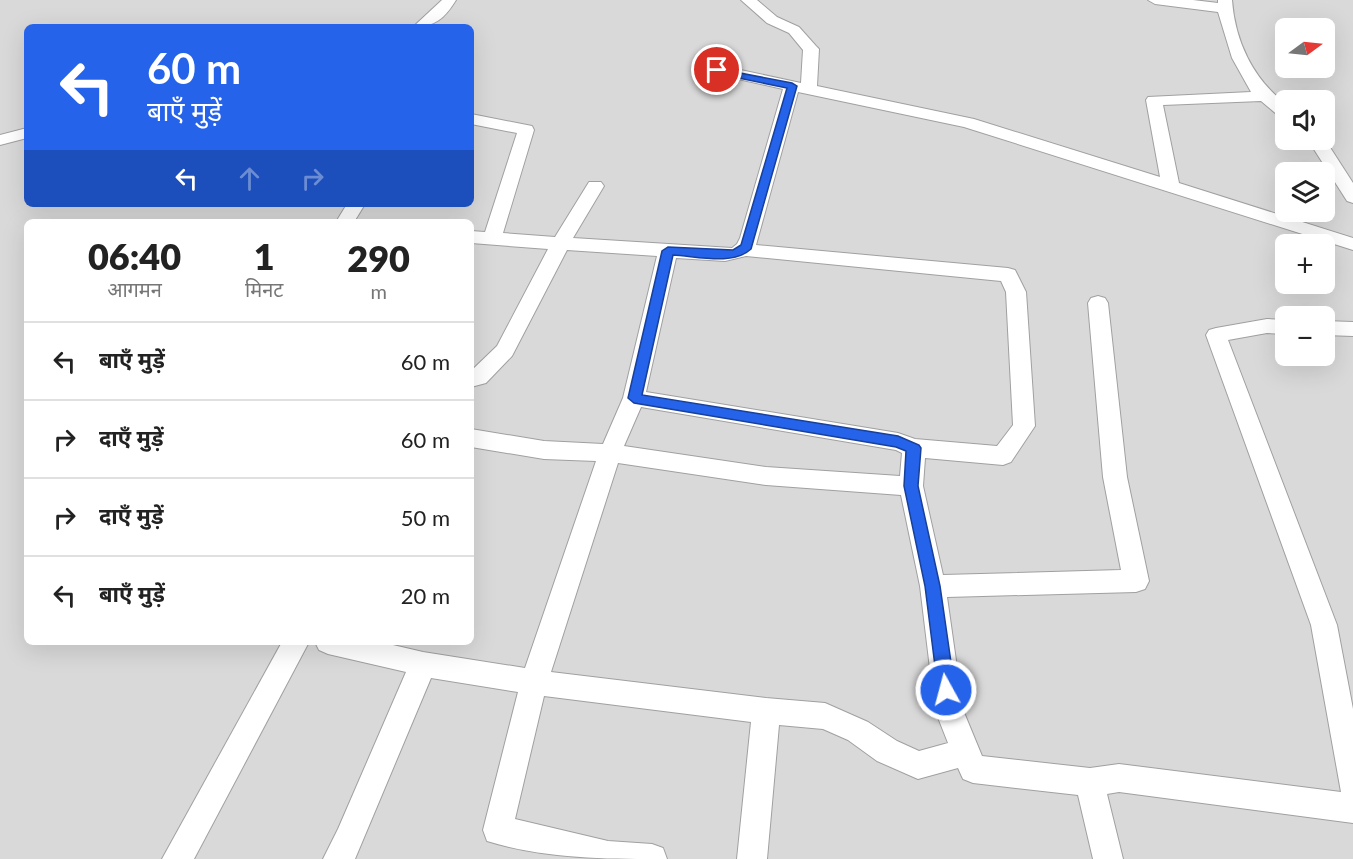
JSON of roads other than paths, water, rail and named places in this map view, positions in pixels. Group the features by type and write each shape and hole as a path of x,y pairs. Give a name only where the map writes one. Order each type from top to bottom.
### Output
{"street":[{"path":"425,24 444,8 449,0"},
{"path":"744,250 801,88 811,49 794,30 772,20 748,0"},
{"path":"1155,0 1225,4 1232,39 1251,78 1265,96 1275,104"},
{"path":"717,70 968,123 1353,244"},
{"path":"1170,185 1155,100 1265,96"},
{"path":"474,120 526,130 492,239"},
{"path":"0,140 24,134"},
{"path":"1324,150 1353,197"},
{"path":"1329,157 1353,167"},
{"path":"474,378 505,351 560,244 595,186"},
{"path":"474,237 725,255 744,250 1008,275 1016,292 1024,426 1003,456 914,448 898,442 634,398"},
{"path":"652,859 608,856 498,830 534,682 610,453 634,398 668,251"},
{"path":"933,586 1136,581 1114,477 1098,303"},
{"path":"1275,326 1216,335 1324,625 1353,786"},
{"path":"1335,329 1353,330"},
{"path":"474,438 544,450 610,453 766,476 911,486"},
{"path":"914,448 911,486 933,586 949,710 973,769 1090,782 1119,778 1353,808"},
{"path":"177,859 294,645"},
{"path":"341,645 423,664 534,682 766,711 825,716 858,731 888,751 918,765 965,752"},
{"path":"338,859 349,840 423,664"},
{"path":"752,859 766,711"},
{"path":"1090,782 1108,859"}]}
